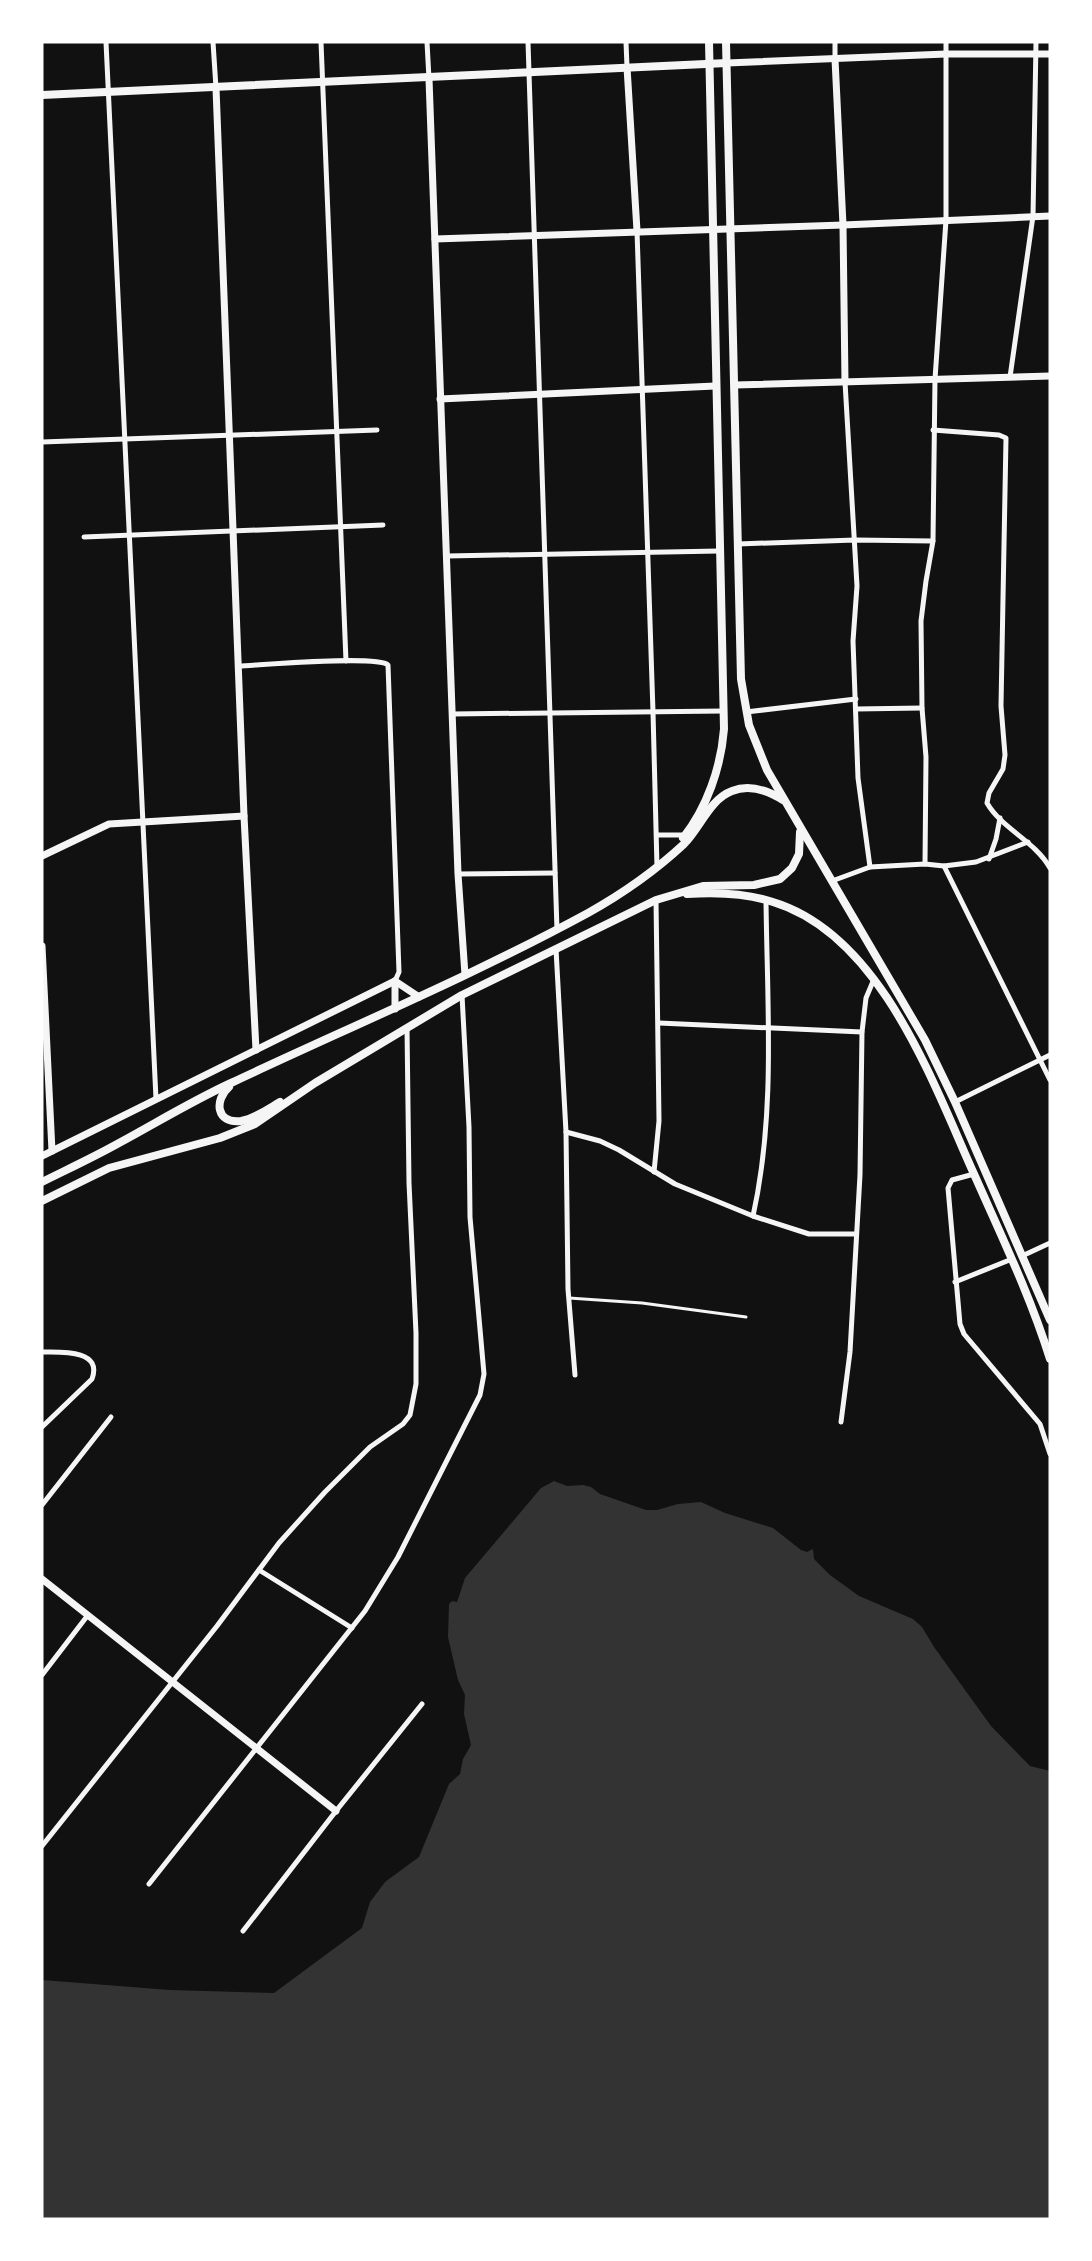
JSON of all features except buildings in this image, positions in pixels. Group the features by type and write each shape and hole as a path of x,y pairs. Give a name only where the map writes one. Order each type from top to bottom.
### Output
{"main road":[{"path":"657,867 686,835 698,816 712,783 723,743 709,42"},
{"path":"726,42 741,679 746,712 758,751 784,801 920,1031 955,1102 1050,1320"},
{"path":"42,95 429,79 727,63"},
{"path":"42,1182 239,1079 395,1009 557,930 613,898 657,867 690,838 715,802 727,793 738,789 756,788 784,801"},
{"path":"239,1079 225,1090 219,1101 220,1113 230,1121 247,1119 315,1083 462,995 656,900 703,886 754,885 780,879 792,868 799,854 801,840 799,826"},
{"path":"669,895 711,893 766,900 789,908 817,924 840,942 874,979 890,1001 923,1059 1012,1259 1050,1359"},
{"path":"42,1201 109,1168 242,1130 265,1118 315,1083"}],"street":[{"path":"106,42 156,1099"},
{"path":"213,42 244,816 256,1050"},
{"path":"321,42 346,661"},
{"path":"427,42 458,874 465,975"},
{"path":"528,42 557,930"},
{"path":"626,42 642,390 657,867"},
{"path":"835,42 843,225 845,382 857,586 853,641 858,778 870,867"},
{"path":"926,864 926,750 922,708 921,621 933,541 935,379 946,220 946,42"},
{"path":"1010,377 1034,216 1036,42"},
{"path":"727,63 946,54 1050,54"},
{"path":"435,239 1050,216"},
{"path":"735,385 1050,375"},
{"path":"440,399 715,386"},
{"path":"42,442 377,430"},
{"path":"933,430 1004,436 1007,443 1001,706 1005,755 1003,769 989,794 987,803 1000,818 1028,842 1050,868"},
{"path":"84,537 383,525"},
{"path":"738,544 855,540 933,541"},
{"path":"447,556 719,551"},
{"path":"239,666 346,661 383,661 388,665 399,972 395,981 395,1009"},
{"path":"746,712 856,699"},
{"path":"856,709 922,708"},
{"path":"452,714 723,711"},
{"path":"42,855 101,826 143,820 244,816"},
{"path":"989,859 1000,818"},
{"path":"657,835 686,835"},
{"path":"832,881 870,867 926,864 944,866 989,859 1028,842"},
{"path":"944,866 1050,1080"},
{"path":"458,874 555,873"},
{"path":"654,1172 659,1121 656,900"},
{"path":"753,1216 762,1166 767,1107 766,900"},
{"path":"42,945 44,1025 52,1151"},
{"path":"556,949 566,1132 568,1298 575,1375"},
{"path":"841,1422 850,1352 860,1165 862,1032 867,998 874,979"},
{"path":"395,981 419,997"},
{"path":"42,1156 395,981"},
{"path":"149,1884 365,1611 398,1557 476,1405 483,1383 484,1365 470,1217 469,1127 462,995"},
{"path":"658,1023 862,1032"},
{"path":"42,1846 217,1626 279,1544 325,1492 370,1447 407,1420 414,1405 416,1333 409,1183 407,1028"},
{"path":"955,1102 1050,1055"},
{"path":"566,1132 600,1141 690,1191 753,1216 809,1234 856,1234"},
{"path":"974,1174 952,1180 948,1184 960,1324 964,1334 1040,1424 1050,1454"},
{"path":"1022,1256 1050,1243"},
{"path":"955,1282 1012,1259"},
{"path":"42,1352 73,1352 85,1356 92,1364 94,1372 92,1379 42,1427"},
{"path":"42,1505 111,1417"},
{"path":"259,1570 352,1628"},
{"path":"42,1579 336,1811"},
{"path":"42,1676 88,1615"},
{"path":"243,1931 422,1704"}],"lane":[{"path":"568,1298 642,1303 746,1317"}],"shaded area":[{"path":"554,1481 567,1486 591,1487 600,1494 646,1510 701,1502 725,1513 773,1528 801,1550 807,1552 813,1549 814,1559 830,1575 859,1596 913,1619 922,1627 991,1726 1030,1766 1050,1771 1050,2219 42,2219 42,1980 170,1990 274,1993 362,1928 370,1902 385,1882 419,1857 449,1784 460,1774 463,1759 471,1745 464,1714 465,1695 458,1680 448,1637 449,1604 452,1601 457,1602 465,1578 541,1488"}]}
